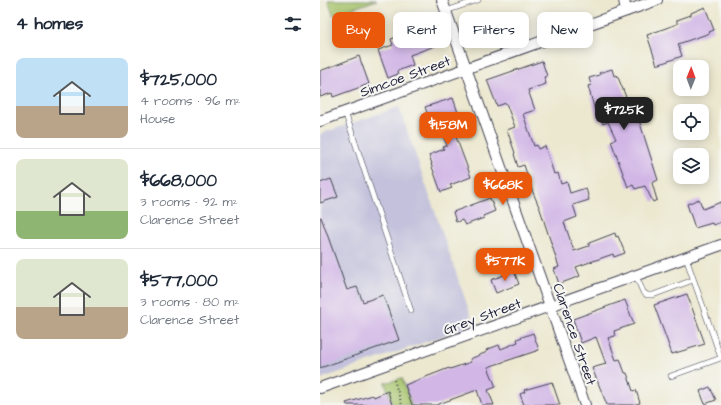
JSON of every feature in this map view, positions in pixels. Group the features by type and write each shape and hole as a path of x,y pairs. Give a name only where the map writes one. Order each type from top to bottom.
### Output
{"street":[{"name":"Clarence Street","path":"442,0 446,12"},
{"path":"624,0 626,11"},
{"name":"Simcoe Street","path":"320,121 657,0"},
{"name":"Clarence Street","path":"451,26 585,405"},
{"name":"Grey Street","path":"320,388 721,245"}],"lane":[{"path":"446,12 478,0"},
{"path":"345,112 411,311"},
{"path":"671,376 720,358 686,258"},
{"path":"636,276 643,292 647,295 653,295 693,280"}],"path":[{"path":"394,380 402,405"}],"shaded area":[{"path":"399,107 474,325 320,379 320,134"}],"green space":[{"path":"328,0 377,0 342,12 332,12"},
{"path":"402,378 412,405 393,405 385,383"}],"building":[{"path":"705,7 714,30 709,32 710,33 678,44 682,56 657,65 647,35 677,24 677,20 691,15 691,13"},
{"path":"393,45 393,48 430,48 410,55 413,65 397,71 398,74 388,78 378,50"},
{"path":"359,56 369,84 333,97 332,93 320,97 320,71"},
{"path":"542,61 547,76 544,77 546,84 528,90 535,110 523,114 534,146 537,145 538,149 545,146 554,174 558,173 561,184 567,182 570,193 586,188 589,200 573,205 577,217 564,222 574,251 589,246 589,243 615,233 616,237 618,236 625,253 614,257 613,254 576,267 580,276 559,284 554,269 559,267 540,209 524,165 518,167 507,130 515,127 506,103 497,106 487,80"},
{"path":"612,69 614,76 617,75 635,118 638,117 658,180 652,183 657,200 653,202 645,186 635,189 633,185 628,187 611,141 616,139 608,122 603,124 602,119 598,121 588,86 591,85 589,78 600,75 599,73"},
{"path":"453,98 465,133 456,137 471,177 450,185 452,188 441,192 429,155 444,149 443,147 447,146 436,116 429,118 425,107"},
{"path":"331,179 338,197 320,203 320,183"},
{"path":"490,198 495,211 483,216 484,218 465,225 462,220 456,222 453,212"},
{"path":"699,199 703,209 721,202 721,222 695,228 687,204"},
{"path":"320,217 347,290 357,287 363,302 383,295 399,340 320,368"},
{"path":"514,271 519,284 496,293 491,280"},
{"path":"687,294 705,344 672,354 654,305"},
{"path":"625,300 634,324 614,331 615,336 608,338 616,360 620,359 625,373 627,373 633,391 636,390 640,403 633,405 607,405 592,368 606,364 596,337 581,343 573,319"},
{"path":"533,333 539,350 488,367 496,387 488,390 494,405 482,405 477,390 436,405 412,405 405,385 449,368 450,369 471,362 470,359 487,352 486,350 499,345 501,349 518,342 517,339"},
{"path":"552,382 560,405 524,405 520,394 525,392 524,390"},
{"path":"710,387 716,400 705,404 700,391"},
{"path":"388,391 392,405 347,405 346,403 373,395 374,397"}]}
